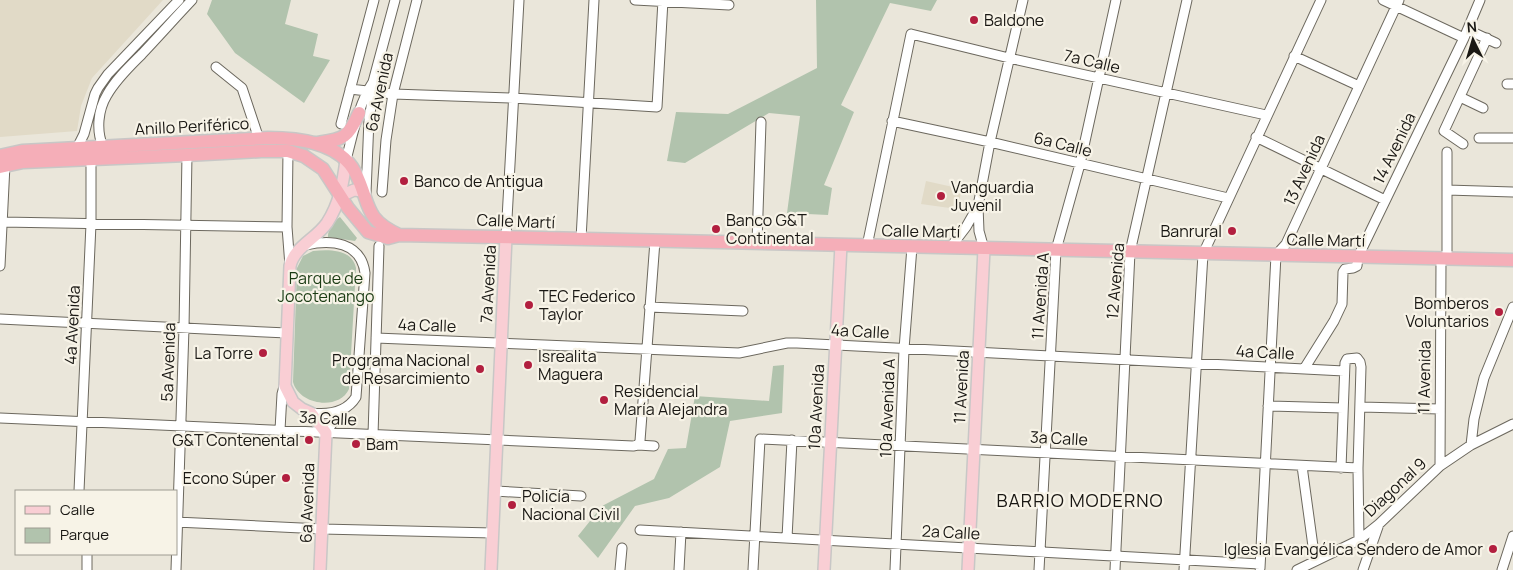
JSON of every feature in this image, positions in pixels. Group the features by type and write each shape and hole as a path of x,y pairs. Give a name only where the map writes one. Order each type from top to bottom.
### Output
{"highway":[{"path":"314,144 342,138 349,132 349,120"},
{"name":"Anillo Periférico","path":"2,163 22,151 284,138 314,144 334,151 346,160 355,172 364,196"},
{"name":"Anillo Periférico","path":"2,163 187,156 262,151 288,152 304,156 318,165 328,176 344,201"},
{"path":"344,201 354,211 364,206 364,196"},
{"name":"Calle Martí","path":"364,196 375,220 399,235"},
{"name":"Calle Martí","path":"344,201 368,232 372,235 388,238 399,235 506,237 1513,260"}],"main road":[{"path":"344,201 346,160"},
{"path":"326,433 311,413 293,402 287,393 285,383 290,266 294,254 327,223 354,190 364,196"},
{"name":"7a Avenida","path":"491,570 506,237"},
{"name":"10a Avenida","path":"824,570 841,245"},
{"name":"11 Avenida","path":"968,570 984,249"},
{"name":"6a Avenida","path":"320,570 326,433"}],"street":[{"path":"77,148 84,134 98,88 108,74 178,0"},
{"path":"102,147 98,128 101,111 108,92 192,0"},
{"name":"6a Avenida","path":"349,120 350,89 374,0"},
{"path":"364,196 370,119 370,92 396,0"},
{"name":"6a Avenida","path":"382,192 386,140 393,94 417,0"},
{"name":"7a Avenida","path":"506,237 518,0"},
{"path":"581,240 594,0"},
{"path":"635,0 729,5"},
{"name":"11 Avenida","path":"984,249 979,231 978,206 990,142 1023,0"},
{"name":"11 Avenida A","path":"1039,570 1056,250 1080,164 1116,0"},
{"name":"12 Avenida","path":"1115,570 1130,252 1187,0"},
{"path":"1184,570 1203,254 1321,0"},
{"path":"1383,0 1398,3 1466,34 1487,38 1496,43"},
{"name":"14 Avenida","path":"1304,369 1334,321 1342,304 1343,272 1345,269 1357,266 1358,257 1466,34 1480,0"},
{"path":"350,89 393,94 514,98 657,107 663,1"},
{"name":"13 Avenida","path":"1276,255 1286,244 1398,3"},
{"name":"7a Calle","path":"892,121 911,34 1009,58 1266,115"},
{"path":"1463,144 1444,131 1487,38"},
{"path":"1294,56 1360,86"},
{"path":"216,67 242,88 259,139"},
{"path":"346,160 349,120 370,92"},
{"path":"1460,97 1483,108"},
{"path":"867,246 892,121"},
{"name":"6a Calle","path":"892,121 1228,198"},
{"path":"757,244 761,122"},
{"path":"1256,137 1385,200"},
{"path":"1479,138 1513,138"},
{"path":"288,152 286,227 290,266"},
{"name":"11 Avenida","path":"1440,466 1447,152"},
{"name":"5a Avenida","path":"178,498 184,328 187,156"},
{"name":"4a Avenida","path":"80,490 91,224 91,160"},
{"path":"0,266 2,163"},
{"path":"1447,190 1513,192"},
{"name":"11 Avenida","path":"950,248 966,227 978,206"},
{"path":"2,222 286,227"},
{"path":"638,445 640,441 655,241"},
{"path":"306,244 331,243 350,248 361,259 364,273 358,391 354,400 341,410 326,433"},
{"path":"373,435 379,246"},
{"name":"10a Avenida A","path":"895,570 904,349 912,247"},
{"path":"1260,567 1276,255"},
{"path":"364,273 378,289"},
{"path":"649,307 743,311"},
{"path":"1471,445 1474,419 1484,378 1513,307"},
{"path":"0,319 287,333"},
{"name":"4a Calle","path":"376,338 739,353 787,344 835,345 1344,371"},
{"path":"1341,468 1344,371 1346,360 1357,358 1360,362 1361,407 1358,468 1359,540"},
{"path":"280,430 282,394 285,383"},
{"path":"1268,406 1343,408"},
{"path":"1361,407 1440,409"},
{"path":"311,413 328,413 341,410"},
{"name":"3a Calle","path":"0,418 654,446"},
{"name":"Diagonal 9","path":"1297,570 1359,540 1379,524 1440,466 1471,445 1513,424"},
{"name":"3a Calle","path":"754,536 760,438 1358,468"},
{"path":"787,538 792,440"},
{"path":"1302,466 1315,561"},
{"path":"494,491 580,496"},
{"path":"178,522 493,534"},
{"path":"1363,570 1379,524"},
{"name":"2a Calle","path":"640,530 1185,560 1260,567"},
{"path":"679,570 680,532"},
{"path":"753,570 754,536"},
{"path":"1502,570 1513,536"},
{"path":"620,570 622,548"},
{"path":"87,555 87,570"},
{"name":"5a Avenida","path":"176,555 176,570"}],"shaded area":[{"path":"0,0 163,0 92,78 81,106 77,131 0,137"},
{"name":"Vanguardia Juvenil","path":"926,181 962,189 957,209 921,204"}],"green space":[{"path":"212,0 291,0 285,24 318,34 313,56 330,60 304,103 235,53 207,14"},
{"path":"816,0 937,0 931,11 890,3 841,105 854,112 824,185 832,188 828,215 787,213 800,116 769,113 685,163 667,161 676,112 728,114 817,68"},
{"path":"340,217 357,238 355,241 328,237 332,226"},
{"name":"Parque de Jocotenango","path":"333,250 345,254 354,262 356,268 349,389 344,396 328,403 311,400 303,396 293,382 297,268 303,256 313,251"},
{"path":"784,365 782,413 730,421 720,467 669,498 635,506 598,558 578,536 602,506 654,479 668,449 686,448 695,396 769,401 773,366"}],"place":[{"name":"Baldone","path":"974,20"},
{"name":"Banco de Antigua","path":"404,181"},
{"name":"Vanguardia Juvenil","path":"941,196"},
{"name":"Banco G&T Continental","path":"716,229"},
{"name":"Banrural","path":"1232,231"},
{"name":"TEC Federico Taylor","path":"529,305"},
{"name":"Bomberos Voluntarios","path":"1499,312"},
{"name":"La Torre","path":"263,353"},
{"name":"Isrealita Maguera","path":"528,365"},
{"name":"Programa Nacional de Resarcimiento","path":"480,369"},
{"name":"Residencial María Alejandra","path":"604,400"},
{"name":"G&T Contenental","path":"309,440"},
{"name":"Bam","path":"356,444"},
{"name":"Econo Súper","path":"286,478"},
{"name":"Policía Nacional Civil","path":"512,505"},
{"name":"Iglesia Evangélica Sendero de Amor","path":"1493,549"}],"district":[{"name":"BARRIO MODERNO","path":"1080,501"}]}
